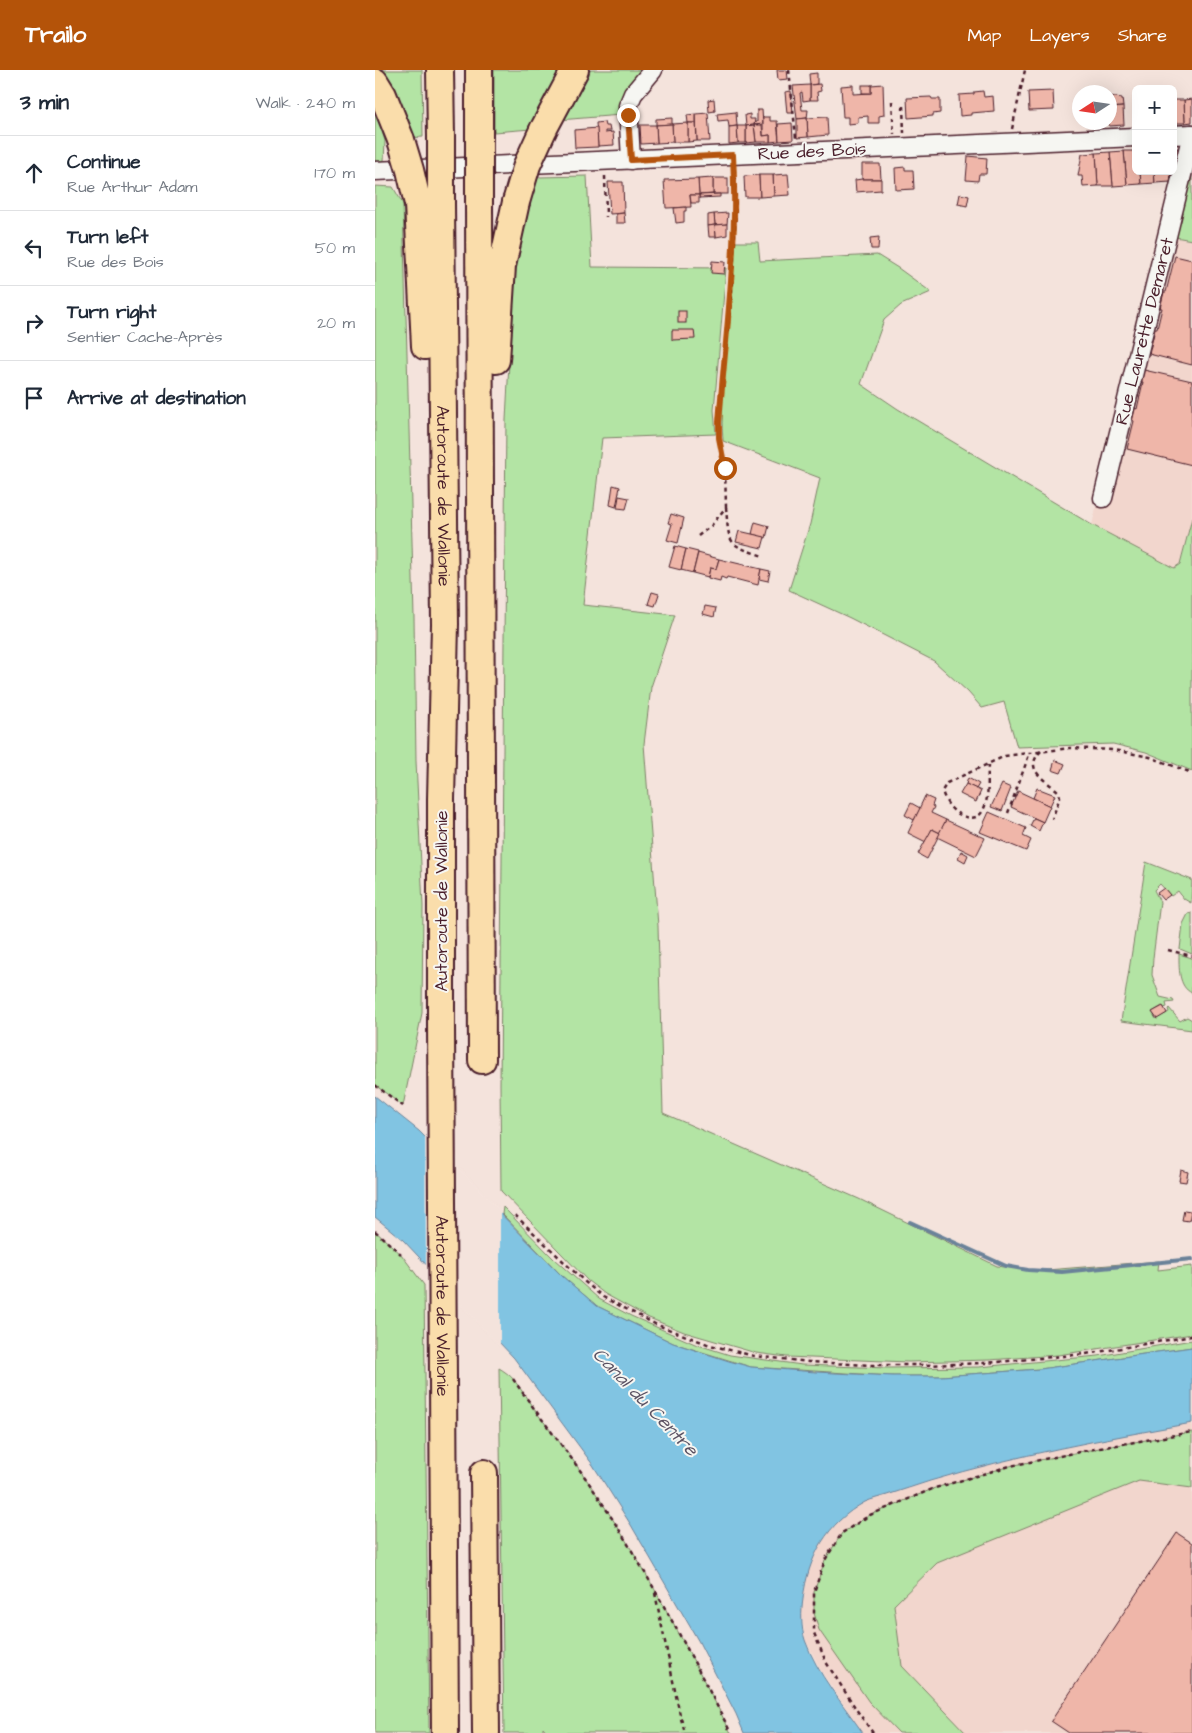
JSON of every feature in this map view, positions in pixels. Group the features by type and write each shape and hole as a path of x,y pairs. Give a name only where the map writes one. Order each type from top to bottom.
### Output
{"highway":[{"name":"Autoroute de Wallonie","path":"440,70 441,137 429,204 442,416 445,624 441,799 445,1733"},
{"name":"Autoroute de Wallonie","path":"479,70 482,1060"},
{"path":"445,624 481,546 494,403 502,266 516,202 527,165 543,130 575,70"},
{"path":"375,82 383,95 411,170 429,204"},
{"path":"484,1473 486,1733"}],"street":[{"path":"631,160 629,106 633,94 653,70"},
{"path":"1177,135 1192,134"},
{"name":"Rue Laurette Demaret","path":"1103,498 1192,134"},
{"name":"Rue des Bois","path":"375,171 1132,137"}],"path":[{"path":"789,70 796,140 799,152"},
{"path":"1009,142 1025,70"},
{"path":"892,101 900,147"},
{"path":"900,147 903,106"},
{"path":"733,155 735,196 734,248 719,438 725,468 728,531 732,542 737,547 763,556"},
{"path":"604,162 606,217"},
{"path":"698,536 711,526 726,507"},
{"path":"988,765 986,803 982,812 979,816 972,818 958,814 951,808 942,791 943,787 966,773 1005,756 1070,748 1113,750 1150,757 1192,773"},
{"path":"1042,750 1035,757 1034,767 1036,772 1059,792 1060,797 1051,820"},
{"path":"1008,813 1030,752"},
{"path":"1168,950 1192,956"},
{"path":"375,1085 403,1106"},
{"path":"515,1214 585,1282 609,1300 655,1324 711,1345 754,1356 809,1362 871,1365 986,1363 1086,1354 1192,1336"},
{"path":"375,1231 401,1254"},
{"path":"513,1379 595,1493 692,1658 731,1733"},
{"path":"873,1733 826,1662 814,1633 814,1592 825,1560 842,1533 870,1515 935,1488 1010,1466 1094,1448 1192,1432"},
{"path":"654,1591 657,1612 685,1733"}],"shaded area":[{"path":"1175,237 1192,240 1192,518 1180,564 1174,568 1092,525 1099,495"},
{"path":"1192,1423 1192,1733 863,1733 821,1671 805,1639 801,1611 805,1584 810,1563 831,1529 847,1514 866,1501 978,1467 1091,1441"}],"green space":[{"path":"375,70 422,70 423,137 407,138"},
{"path":"494,70 568,70 531,129 494,132"},
{"path":"591,70 646,70 621,115 559,120 583,80"},
{"path":"375,107 385,141 384,161 375,161"},
{"path":"1192,174 1192,240 1175,237"},
{"path":"587,176 592,267 726,268 714,410 716,434 602,438 583,605 675,615 651,687 644,744 658,926 663,1113 859,1199 997,1266 1034,1271 1159,1261 1158,1270 1192,1266 1192,1334 1058,1355 989,1360 908,1362 787,1357 756,1353 684,1332 649,1318 605,1294 588,1281 501,1191 500,1084 506,420 513,286 517,247 534,184 539,177"},
{"path":"375,186 393,187 403,204 416,761 423,906 422,1013 403,1106 375,1085"},
{"path":"734,242 758,242 760,261 877,255 931,292 901,305 884,320 861,384 898,409 1092,525 1174,568 1180,564 1192,518 1192,771 1146,752 1113,744 1017,747 1004,702 982,708 968,692 934,661 850,618 789,590 810,524 820,478 723,441 723,390"},
{"path":"1146,862 1192,880 1191,903 1184,899 1178,891 1171,896 1160,884 1154,890 1160,902 1152,975 1160,997 1173,1000 1174,1002 1166,1003 1167,1007 1164,1008 1162,1006 1152,1012 1156,1019 1169,1012 1169,1008 1180,1021 1187,1017 1192,1020 1192,1030 1121,1021"},
{"path":"1192,913 1192,954 1180,949 1183,924 1188,914"},
{"path":"1179,954 1192,958 1192,993 1187,990 1182,981 1179,970"},
{"path":"503,1207 554,1259 599,1299 631,1316 695,1344 730,1355 802,1365 888,1368 979,1367 1098,1356 1192,1340 1192,1347 1040,1369 941,1376 893,1376 751,1367 673,1343 597,1306 562,1276 502,1214"},
{"path":"375,1231 401,1254 424,1285 429,1733 375,1733"},
{"path":"499,1368 511,1376 517,1384 568,1453 620,1530 666,1610 731,1733 548,1733 543,1727 543,1733 504,1733"},
{"path":"1192,1432 1192,1488 1139,1481 937,1563 894,1605 902,1666 966,1733 899,1733 869,1702 819,1630 814,1613 814,1592 825,1560 842,1533 870,1515 935,1488 1010,1466"}],"water":[{"name":"Canal du Centre","path":"375,1096 419,1131 562,1276 597,1306 673,1343 751,1367 893,1376 941,1376 1040,1369 1192,1347 1192,1423 995,1463 873,1499 852,1510 830,1531 815,1555 809,1569 802,1604 802,1620 805,1640 816,1665 863,1733 744,1733 699,1642 631,1525 593,1465 514,1358 403,1240 375,1217"}],"pier":[{"path":"425,1133 500,1209 500,1347 426,1268"}],"building":[{"path":"777,70 787,70 788,79 778,80"},
{"path":"817,73 817,84 810,85 809,74"},
{"path":"820,84 821,91 817,92 818,100 810,100 810,85"},
{"path":"883,84 884,115 879,116 879,123 868,123 868,116 858,117 858,123 848,124 848,117 843,117 841,86 853,85 853,94 871,93 871,85"},
{"path":"810,85 810,100 803,101 802,92 800,93 802,110 808,110 807,118 797,119 793,86"},
{"path":"862,85 871,85 871,93 862,93"},
{"path":"791,91 793,113 787,113 785,92"},
{"path":"983,91 984,97 993,96 994,111 960,116 959,95"},
{"path":"1053,91 1054,110 1029,111 1028,92"},
{"path":"931,97 932,99 940,99 940,113 933,114 933,116 908,118 907,98"},
{"path":"1117,97 1122,98 1123,107 1117,107"},
{"path":"714,99 715,111 709,112 708,100"},
{"path":"1192,99 1192,122 1185,123 1184,100"},
{"path":"1177,100 1184,100 1185,123 1177,123"},
{"path":"1117,107 1123,107 1124,125 1117,125"},
{"path":"757,110 762,110 763,124 754,125 757,122"},
{"path":"736,112 737,126 729,127 728,120 718,121 717,114"},
{"path":"708,113 710,141 697,141 696,114"},
{"path":"696,114 696,123 688,123 687,115"},
{"path":"750,114 750,119 755,119 754,125 746,126 745,115"},
{"path":"763,117 770,117 770,121 777,121 779,141 770,142 770,135 763,136"},
{"path":"827,117 828,135 808,137 807,118"},
{"path":"672,118 672,124 656,125 656,119"},
{"path":"807,118 808,137 797,138 797,119"},
{"path":"604,122 605,126 609,126 610,131 605,131 605,133 613,132 614,145 598,146 596,123"},
{"path":"688,123 696,123 697,141 688,142"},
{"path":"688,123 688,142 673,142 672,124"},
{"path":"792,123 793,140 779,141 778,124"},
{"path":"672,124 673,142 657,143 656,125"},
{"path":"640,125 656,125 657,143 641,144"},
{"path":"754,125 762,125 763,136 770,135 770,142 756,142"},
{"path":"754,125 756,142 746,143 746,126"},
{"path":"737,126 746,126 746,143 738,143"},
{"path":"737,126 738,143 729,144 729,127"},
{"path":"597,128 598,147 575,148 574,130"},
{"path":"1178,148 1179,160 1177,160"},
{"path":"1124,151 1132,151 1132,175 1140,175 1141,184 1127,185"},
{"path":"1124,151 1127,185 1113,186 1110,152"},
{"path":"1110,152 1113,186 1098,186 1096,153"},
{"path":"1096,153 1098,186 1083,187 1082,176 1078,176 1082,154"},
{"path":"968,156 987,158 986,174 979,174 978,181 966,180"},
{"path":"862,164 880,164 881,179 862,179"},
{"path":"905,167 905,170 913,170 914,189 896,190 895,168"},
{"path":"788,174 790,195 774,196 773,175"},
{"path":"759,175 760,197 745,197 744,176"},
{"path":"759,175 773,175 774,196 760,197"},
{"path":"1140,175 1154,175 1155,183 1141,184"},
{"path":"1154,175 1170,175 1171,182 1155,183"},
{"path":"713,178 728,178 728,194 713,194"},
{"path":"713,178 713,194 699,195 698,179"},
{"path":"698,179 699,195 690,195 691,207 666,208 664,180"},
{"path":"881,179 881,190 856,192 855,180"},
{"path":"608,182 623,182 624,213 610,214"},
{"path":"720,194 720,197 699,198 699,195"},
{"path":"960,194 969,196 967,206 958,204"},
{"path":"690,195 699,195 699,203 691,203"},
{"path":"686,207 684,222 676,223 674,208"},
{"path":"624,213 625,223 616,223 616,214"},
{"path":"728,213 727,224 715,225 714,214"},
{"path":"714,214 715,225 708,226 708,215"},
{"path":"727,224 727,235 716,237 715,225"},
{"path":"715,225 716,237 709,237 708,226"},
{"path":"879,237 878,249 871,249 870,238"},
{"path":"1175,256 1192,260 1192,365 1149,354"},
{"path":"712,261 725,262 724,274 711,273"},
{"path":"678,311 686,311 686,323 678,323"},
{"path":"672,330 694,330 695,339 672,340"},
{"path":"1144,370 1192,381 1192,465 1127,449 1134,421 1132,420 1135,408 1137,409 1143,382 1141,382"},
{"path":"613,485 620,487 616,507 610,505"},
{"path":"619,496 629,498 626,509 617,508"},
{"path":"671,514 684,518 678,543 667,540 672,524 668,523"},
{"path":"755,522 769,526 766,538 752,534"},
{"path":"739,531 765,537 762,548 736,542"},
{"path":"675,546 686,549 681,570 669,567"},
{"path":"686,549 698,552 693,573 681,570"},
{"path":"698,553 719,559 716,569 710,568 708,577 693,573"},
{"path":"719,559 761,569 758,585 727,577 726,579 721,577 720,581 708,578 710,568 716,569"},
{"path":"761,569 770,571 768,581 759,579"},
{"path":"652,592 659,594 655,606 648,604"},
{"path":"705,606 716,608 714,617 703,614"},
{"path":"1055,760 1065,764 1061,773 1052,770"},
{"path":"968,778 979,784 976,789 966,784"},
{"path":"966,784 981,791 976,802 960,794"},
{"path":"1002,784 1011,788 1002,811 991,807"},
{"path":"1037,788 1055,795 1050,806 1033,798"},
{"path":"1018,791 1050,806 1043,822 1011,807"},
{"path":"925,796 934,800 932,806 934,807 931,813 946,820 940,833 932,829 926,842 908,833"},
{"path":"911,803 920,808 914,820 905,815"},
{"path":"989,812 1026,828 1023,836 1031,840 1026,851 980,832"},
{"path":"1034,818 1043,822 1039,831 1030,826"},
{"path":"946,820 985,838 976,856 937,837"},
{"path":"932,829 940,833 927,859 918,854"},
{"path":"961,851 968,855 965,862 958,858"},
{"path":"1164,888 1170,895 1163,900 1157,893"},
{"path":"1163,1006 1167,1013 1157,1019 1152,1012"},
{"path":"1181,1170 1188,1172 1186,1182 1179,1181"},
{"path":"1184,1210 1191,1211 1189,1221 1182,1220"},
{"path":"1177,1533 1192,1543 1192,1733 1069,1733 1051,1721"}],"waterway":[{"path":"910,1222 1006,1266 1028,1270 1062,1272 1192,1259"}],"route":[{"path":"628,115 631,160 733,155 735,196 734,248 719,422 719,438 725,468"}]}
